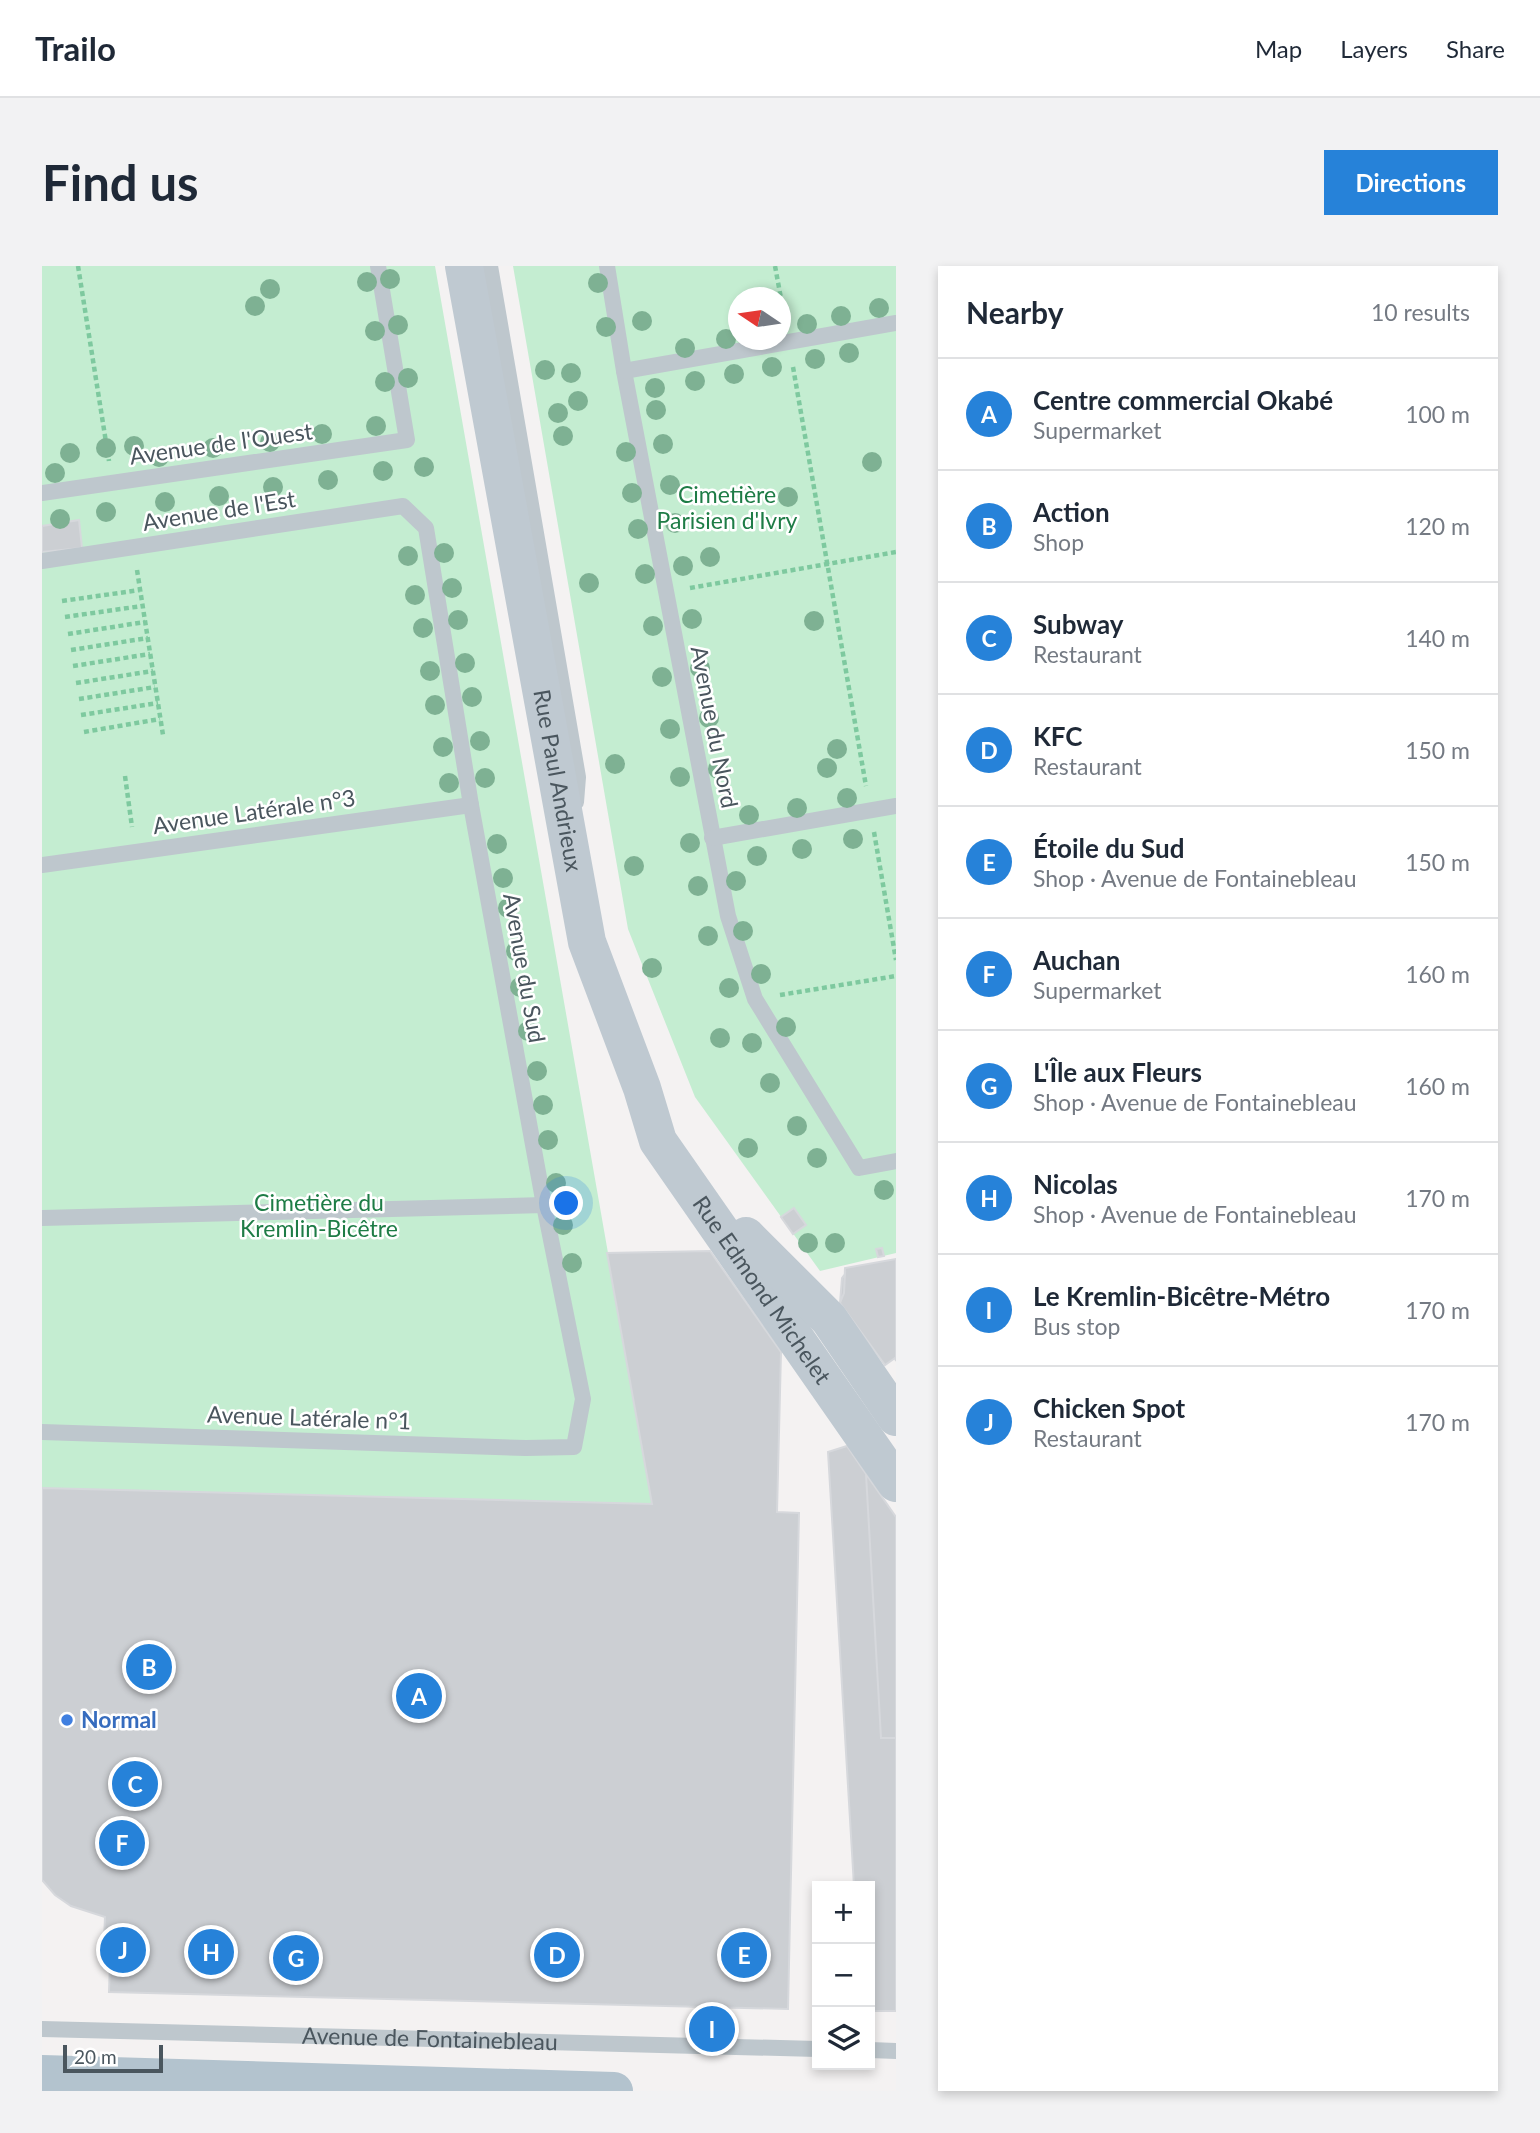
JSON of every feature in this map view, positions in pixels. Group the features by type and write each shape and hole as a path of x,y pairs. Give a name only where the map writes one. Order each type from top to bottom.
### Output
{"main road":[{"name":"Rue Paul Andrieux","path":"464,266 572,864"},
{"name":"Rue Edmond Michelet","path":"572,864 587,942 642,1088 657,1142 896,1483"},
{"name":"Rue Edmond Michelet","path":"642,1088 751,1243 829,1319 896,1417"},
{"name":"Avenue de Fontainebleau","path":"42,2074 614,2091"}],"lane":[{"name":"Avenue de l'Ouest","path":"42,493 407,440 378,266"},
{"name":"Rue Paul Andrieux","path":"491,266 578,777 572,864"},
{"name":"Avenue du Nord","path":"607,266 624,371 712,838 728,916 754,999 859,1168 896,1161"},
{"path":"791,341 896,323"},
{"path":"624,371 743,350"},
{"name":"Avenue de l'Est","path":"42,562 403,506"},
{"name":"Avenue du Sud","path":"403,506 426,527 471,806 544,1205 583,1399 575,1447"},
{"name":"Avenue Latérale n°3","path":"42,865 471,806"},
{"path":"712,838 896,806"},
{"path":"42,1218 544,1205"},
{"name":"Avenue Latérale n°1","path":"42,1432 526,1448 575,1447"},
{"name":"Avenue de Fontainebleau","path":"42,2029 812,2049"},
{"path":"875,2050 896,2051"}],"path":[{"path":"78,266 113,483"},
{"path":"775,266 779,287"},
{"path":"789,350 896,960"},
{"path":"134,547 163,735"},
{"path":"666,593 896,552"},
{"path":"62,601 141,590"},
{"path":"65,617 142,606"},
{"path":"68,634 145,622"},
{"path":"71,650 148,638"},
{"path":"73,666 150,654"},
{"path":"76,683 153,671"},
{"path":"79,699 155,687"},
{"path":"81,715 158,703"},
{"path":"84,732 160,719"},
{"path":"125,776 135,852"},
{"path":"754,999 896,976"}],"green space":[{"name":"Cimetière du Kremlin-Bicêtre","path":"42,266 435,266 652,1504 42,1488"},
{"name":"Cimetière Parisien d'Ivry","path":"513,266 896,266 896,1253 820,1271 695,1097 628,929"}],"building":[{"path":"79,520 82,548 42,552 42,526"},
{"path":"794,1208 806,1225 793,1234 781,1217"},
{"path":"882,1248 884,1256 878,1257 876,1249"},
{"path":"710,1251 781,1352 777,1512 799,1513 788,2009 109,1992 110,1963 103,1963 105,1917 71,1906 55,1895 42,1880 42,1488 652,1504 607,1253"},
{"path":"896,1259 896,1361 895,1358 885,1365 840,1303 844,1293 845,1268"},
{"path":"845,1274 844,1293 840,1303 842,1278"},
{"path":"847,1446 866,1474 881,1738 896,1738 896,2011 875,2011 875,1881 854,1881 828,1452"},
{"path":"866,1474 896,1517 896,1738 881,1738"}],"place":[{"name":"Action","path":"149,1667"},
{"name":"Centre commercial Okabé","path":"419,1696"},
{"name":"Normal","path":"67,1720"},
{"name":"Subway","path":"135,1784"},
{"name":"Auchan","path":"122,1843"},
{"name":"Chicken Spot","path":"123,1950"},
{"name":"Nicolas","path":"211,1952"},
{"name":"KFC","path":"557,1955"},
{"name":"Étoile du Sud","path":"744,1955"},
{"name":"L'Île aux Fleurs","path":"296,1958"},
{"name":"Le Kremlin-Bicêtre-Métro","path":"712,2029"}]}
